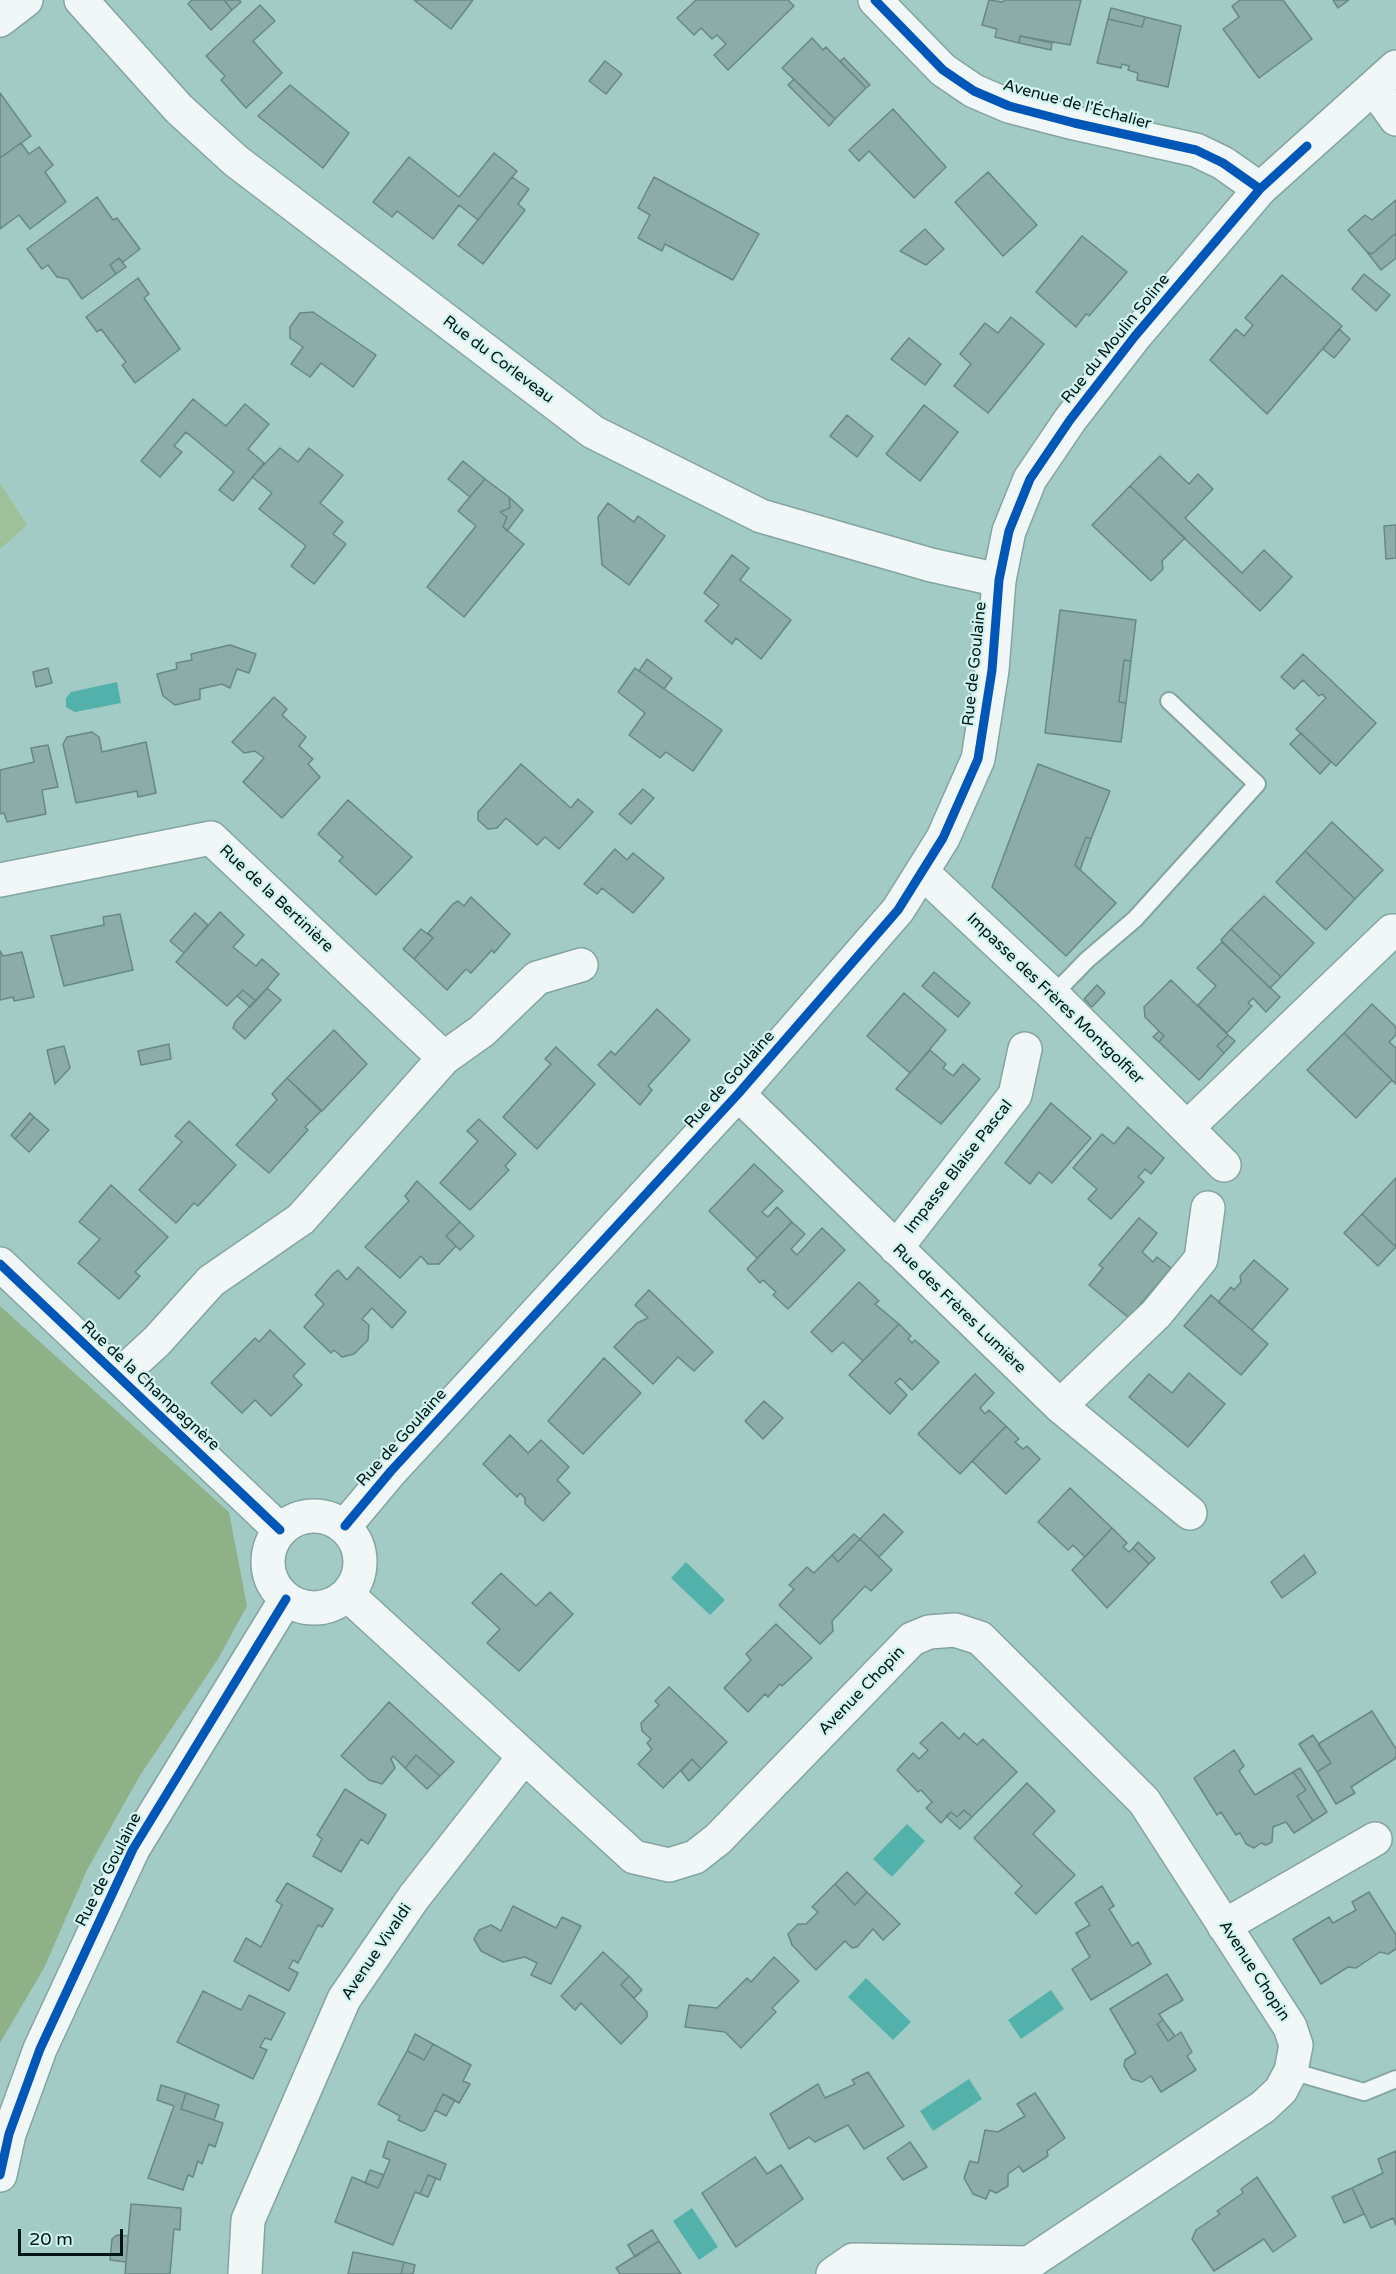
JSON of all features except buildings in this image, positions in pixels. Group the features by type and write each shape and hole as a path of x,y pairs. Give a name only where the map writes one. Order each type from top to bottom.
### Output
{"street":[{"path":"0,20 26,0"},
{"name":"Rue du Corleveau","path":"81,0 179,109 236,161 593,432 761,516 931,565 999,580"},
{"name":"Avenue de l'Échalier","path":"874,0 943,70 974,91 1009,106 1196,150 1223,163 1260,189"},
{"path":"1385,78 1396,119"},
{"name":"Rue du Moulin Soline","path":"999,580 1009,531 1030,479 1070,420 1135,336 1260,189 1385,78"},
{"name":"Rue de Goulaine","path":"345,1526 391,1471 738,1094 891,919 922,872 962,800 978,759 993,670 999,580"},
{"name":"Rue de la Bertinière","path":"0,880 211,838 444,1058"},
{"name":"Impasse des Frères Montgolfier","path":"922,872 1053,995 1224,1165"},
{"path":"1188,1127 1392,931 1396,931"},
{"path":"119,1376 157,1341 211,1281 301,1219 444,1058 482,1030 537,978 581,964"},
{"name":"Impasse Blaise Pascal","path":"896,1248 1015,1095 1025,1049"},
{"name":"Rue des Frères Lumière","path":"738,1094 1060,1406 1190,1513"},
{"path":"1060,1406 1156,1314 1201,1259 1208,1208"},
{"name":"Rue de la Champagnère","path":"0,1264 280,1530"},
{"path":"319,1515 345,1526 357,1545 361,1567 357,1582 348,1595 324,1608 298,1606 286,1599 275,1588 269,1574 268,1558 271,1543 280,1530 304,1516 319,1515"},
{"name":"Avenue Chopin","path":"348,1595 634,1857 669,1865 695,1857 718,1839 912,1639 929,1632 956,1630 980,1638 1144,1801 1290,2027 1296,2045 1291,2071 1281,2090 1263,2107 1029,2268 853,2260 833,2274"},
{"name":"Rue de Goulaine","path":"0,2175 9,2134 40,2049 133,1850 286,1599"},
{"name":"Avenue Vivaldi","path":"245,2274 248,2220 344,1999 414,1897 524,1757"},
{"path":"1224,1926 1376,1839"}],"lane":[{"path":"1053,995 1087,960 1135,919 1257,784 1169,701"},
{"path":"1291,2071 1364,2092 1396,2079"}],"green space":[{"path":"0,483 27,525 0,549"},
{"path":"0,1306 229,1512 247,1606 218,1659 139,1777 87,1870 44,1968 0,2043"}],"water":[{"path":"117,682 121,703 75,712 66,707 66,698 71,692"},
{"path":"686,1562 725,1600 710,1615 671,1578"},
{"path":"907,1824 925,1841 892,1877 873,1859"},
{"path":"866,1978 911,2022 893,2040 848,1997"},
{"path":"1051,1990 1064,2009 1021,2039 1008,2020"},
{"path":"969,2079 982,2099 933,2131 920,2111"},
{"path":"692,2208 718,2247 699,2260 673,2221"}],"cycle path":[{"path":"875,0 943,70 974,91 1009,106 1196,150 1223,163 1260,189"},
{"path":"345,1526 391,1471 738,1094 898,910 943,838 978,759 992,670 999,580 1009,531 1030,479 1070,420 1135,336 1260,189 1307,146"},
{"path":"0,1264 280,1530"},
{"path":"0,2175 9,2134 40,2049 133,1849 286,1599"}]}
